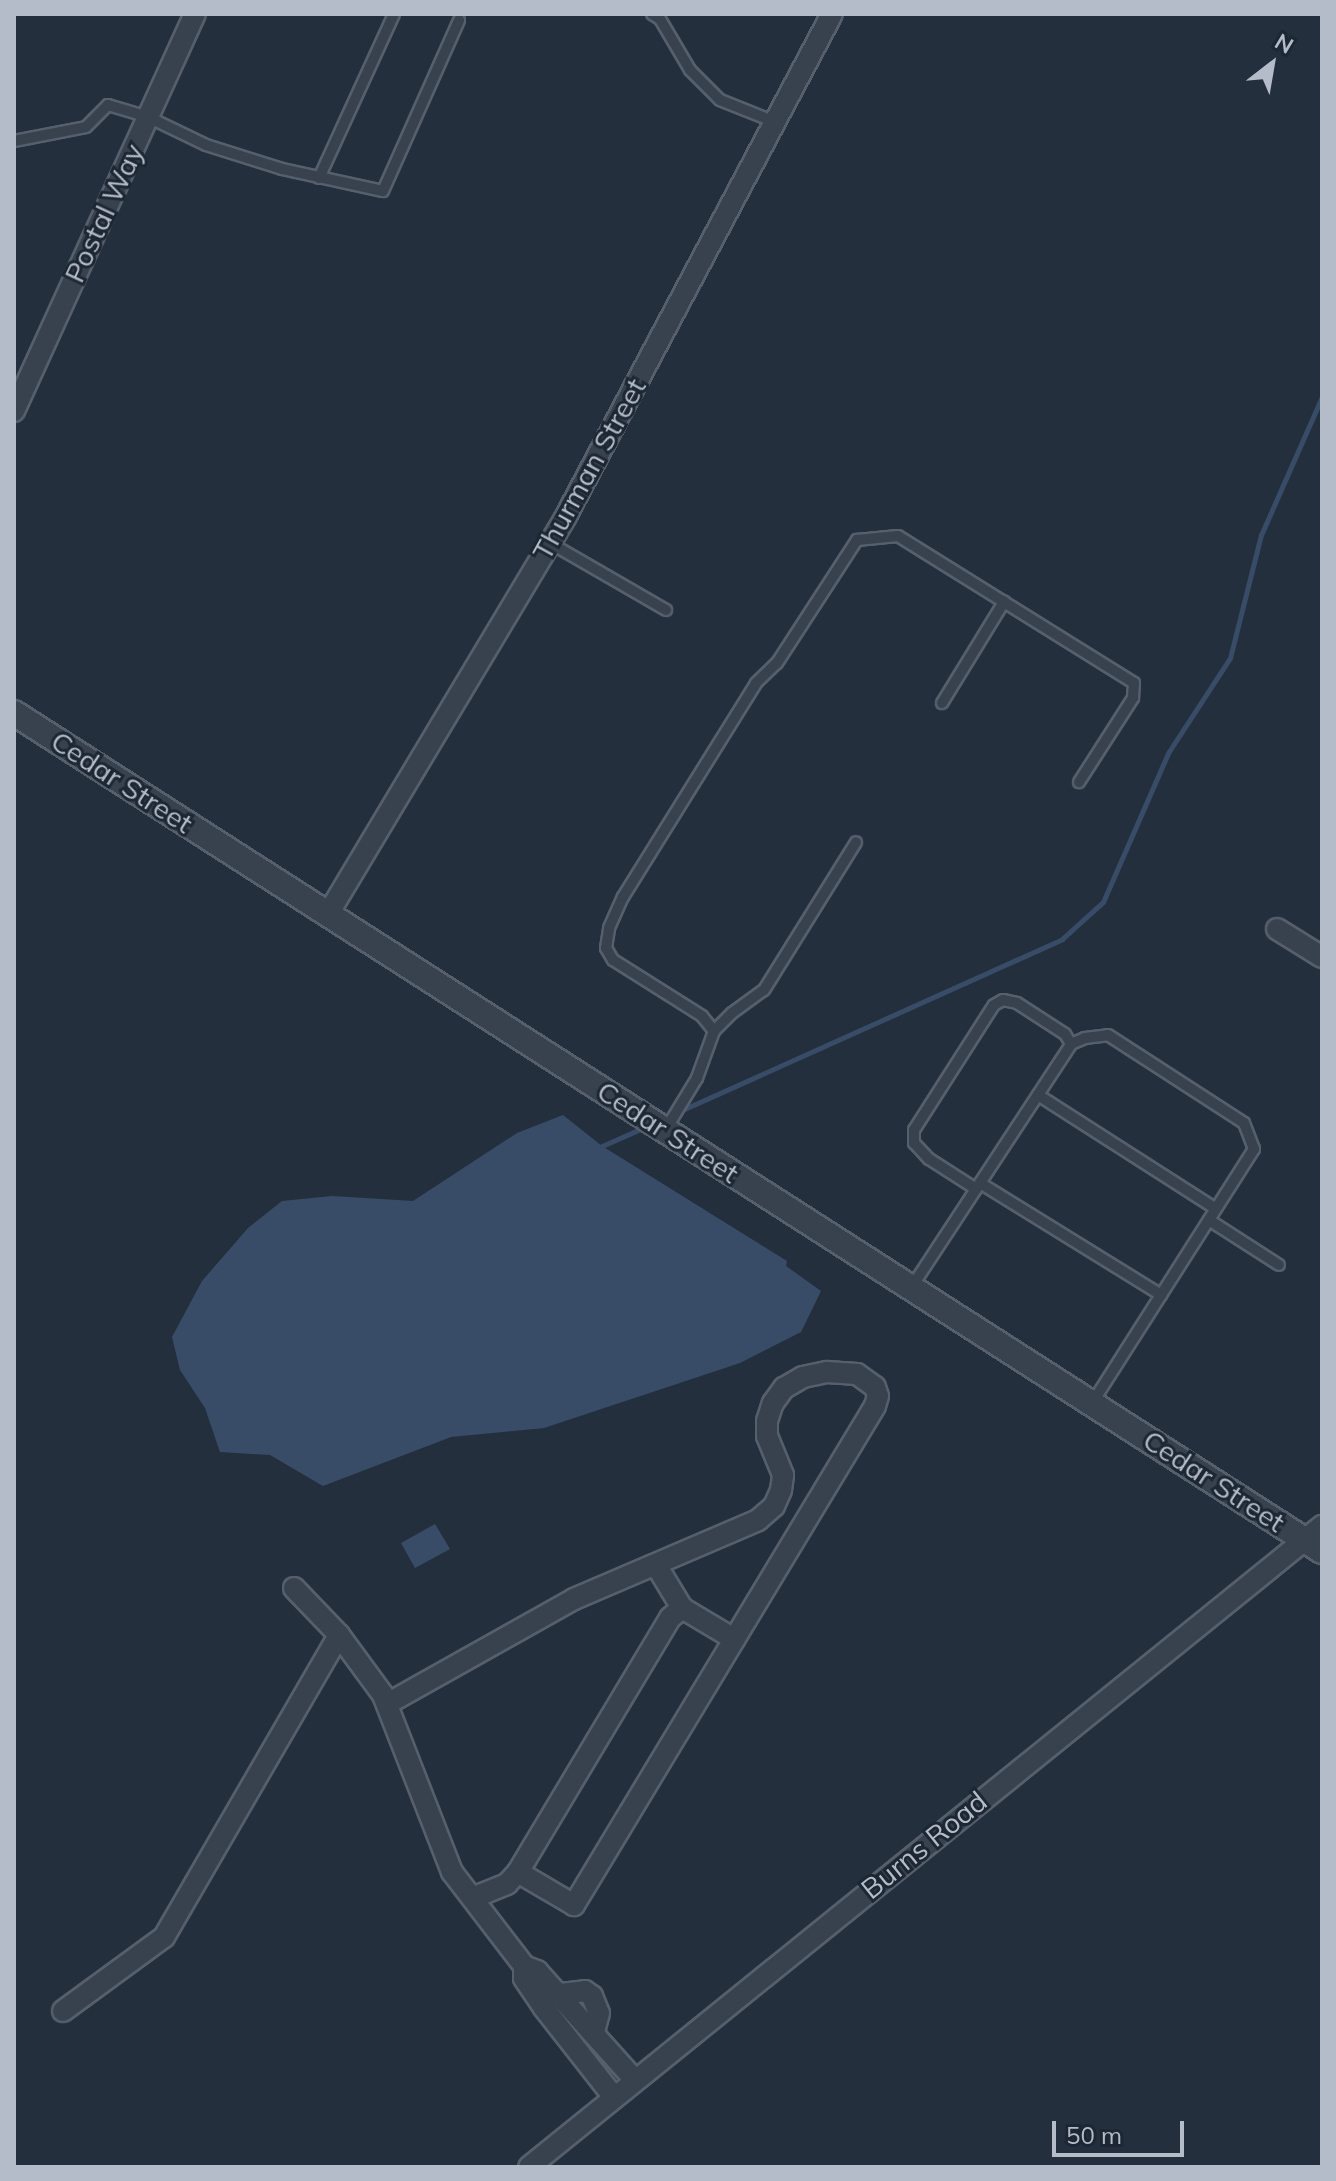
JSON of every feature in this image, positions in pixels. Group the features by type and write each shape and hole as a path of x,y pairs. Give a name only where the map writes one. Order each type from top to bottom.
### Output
{"street":[{"name":"Postal Way","path":"14,411 19,386 195,14"},
{"name":"Thurman Street","path":"328,914 550,543 832,14"},
{"name":"Cedar Street","path":"14,713 1092,1403 1317,1539"},
{"path":"1277,929 1322,957"},
{"path":"387,1704 574,1599 758,1520 774,1506 781,1490 783,1475 767,1436 767,1421 773,1403 784,1388 803,1377 827,1372 857,1374 869,1379 878,1396 875,1406 574,1905 518,1872"},
{"name":"Burns Road","path":"529,2167 634,2079 1317,1539"},
{"path":"656,1565 682,1608 734,1639"},
{"path":"294,1588 339,1635 387,1704 452,1872 524,1966 537,1971 561,1994 634,2079"},
{"path":"473,1898 507,1884 518,1872 670,1618 682,1608"},
{"path":"63,2011 164,1937 339,1635"},
{"path":"524,1966 524,1978 544,2008 613,2096"}],"lane":[{"path":"319,178 394,14"},
{"path":"652,14 660,19 690,70 720,100 775,122"},
{"path":"14,141 86,127 108,105 148,117 206,145 319,178 383,191 459,20"},
{"path":"714,1031 702,1016 613,960 606,948 609,928 623,897 756,683 777,663 857,540 898,536 1134,683 1133,698 1079,782"},
{"path":"550,543 666,610"},
{"path":"942,703 1004,602"},
{"path":"665,1130 697,1078 714,1031 732,1013 764,990 856,842"},
{"path":"1071,1044 1065,1034 1017,1003 1003,1000 994,1005 914,1130 914,1143 929,1159 1161,1295"},
{"path":"911,1288 1071,1044 1108,1035 1244,1123 1254,1149 1092,1403"},
{"path":"1038,1095 1216,1209"},
{"path":"1209,1220 1279,1265"},
{"path":"544,2008 561,1994"}],"water":[{"path":"563,1115 602,1146 787,1261 786,1266 821,1291 801,1332 740,1363 544,1428 451,1437 323,1486 270,1455 220,1452 205,1408 180,1370 172,1337 202,1281 248,1228 282,1201 332,1196 413,1201 517,1133"},
{"path":"435,1524 450,1549 415,1568 401,1543"}],"waterway":[{"path":"680,1111 1062,939 1103,902 1168,753 1230,658 1261,535 1322,397"},
{"path":"602,1146 645,1127"}]}
